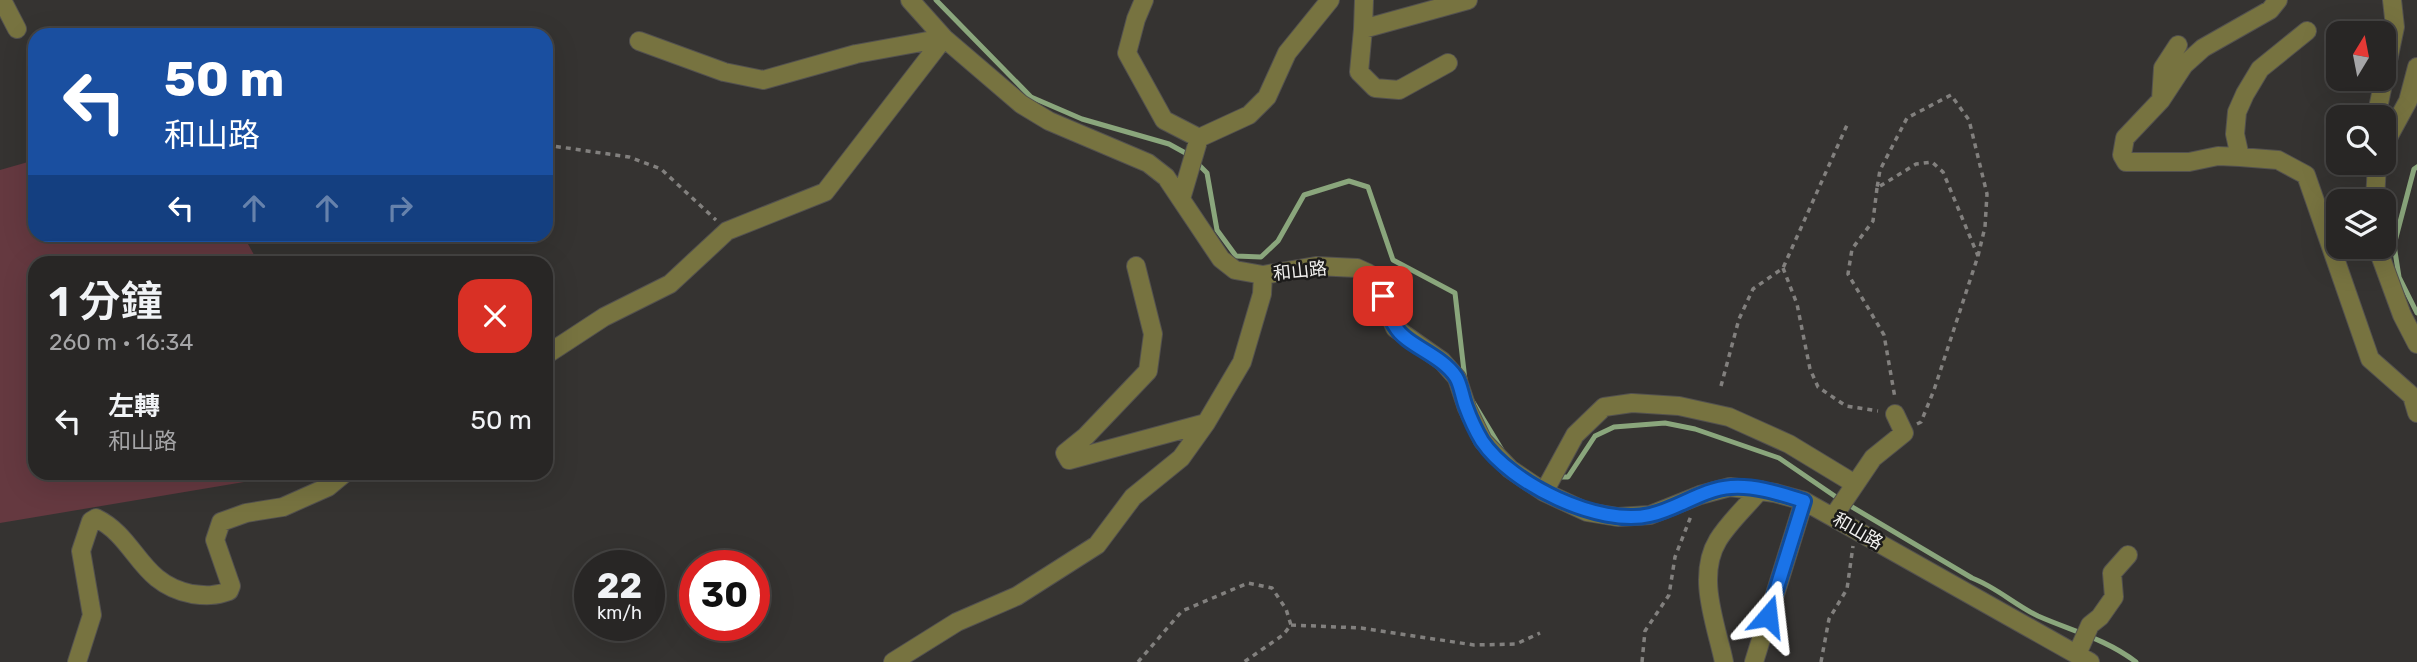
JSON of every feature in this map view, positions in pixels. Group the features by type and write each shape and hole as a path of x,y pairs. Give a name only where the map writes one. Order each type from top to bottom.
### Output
{"street":[{"path":"2,0 17,29"},
{"name":"和山路","path":"910,0 944,38 1021,104 1049,121 1148,163 1166,177 1221,259 1236,270 1263,275 1316,266 1357,268 1368,274 1383,296 1395,328 1442,361 1457,378 1466,408 1483,442 1510,469 1544,492 1587,512 1618,517 1650,515 1700,495 1730,487 1760,490 1804,501 2083,658"},
{"path":"1144,0 1127,53 1164,120 1199,138"},
{"path":"1181,199 1199,138 1249,115 1267,97 1287,53 1330,0"},
{"path":"1364,0 1359,72 1375,88 1399,90 1448,63"},
{"path":"1363,29 1468,0"},
{"path":"2278,0 2270,10 2203,48 2184,65 2161,100 2125,138 2122,155 2126,162 2189,162 2218,156 2278,160 2306,175 2370,359 2412,396 2417,413"},
{"path":"2380,105 2395,27 2392,0"},
{"path":"2241,157 2235,134 2237,112 2245,94 2260,69 2307,31"},
{"path":"639,41 724,72 763,80 856,54 944,38"},
{"path":"553,350 604,317 670,284 727,231 825,192 944,38"},
{"path":"2161,100 2163,68 2178,45"},
{"path":"2396,123 2408,101 2417,67"},
{"path":"2381,259 2402,315 2417,344"},
{"path":"1136,266 1153,334 1147,371 1086,436 1065,453 1069,460 1206,424"},
{"path":"892,662 957,622 1017,596 1097,545 1133,498 1181,458 1206,424 1242,362 1262,294 1263,275"},
{"path":"1544,492 1575,435 1604,407 1632,403 1679,406 1729,417 1789,444 1855,484"},
{"path":"1833,517 1873,458 1903,433 1895,414"},
{"path":"77,662 92,615 82,551 91,521 96,518 109,524 158,582 183,592 211,597 229,591 232,586 215,540 221,522 246,513 283,508 328,487 336,480"},
{"path":"1724,662 1710,605 1709,560 1718,540 1760,490"},
{"path":"1754,662 1804,501"},
{"path":"2083,658 2090,625 2100,617 2114,597 2112,573 2128,555"}],"path":[{"path":"1783,268 1797,304 1810,369 1818,387 1846,406 1895,414 1895,394 1884,335 1848,274 1852,249 1872,221 1880,170 1907,118 1951,95 1969,120 1987,194 1985,227 1934,390 1921,422 1903,433"},
{"path":"1721,386 1739,319 1753,289 1783,268 1847,125"},
{"path":"553,146 629,157 661,169 727,231"},
{"path":"1877,188 1916,164 1932,162 1943,172 1978,256"},
{"path":"1642,662 1645,631 1669,595 1675,557 1700,495"},
{"path":"1821,662 1829,619 1847,589 1855,530"},
{"path":"1138,662 1182,611 1248,583 1272,588 1286,609 1291,625"},
{"path":"1291,625 1361,628 1474,646 1516,644 1540,633"},
{"path":"1244,662 1283,635 1291,625"}],"shaded area":[{"path":"28,162 28,242 247,242 255,256 28,256 28,480 256,480 0,523 0,170"}],"waterway":[{"path":"936,0 1031,97 1082,119 1169,144 1189,155"},
{"path":"1196,162 1207,173 1217,230 1236,256 1261,257 1278,241 1304,195 1349,181 1368,187 1393,260 1455,293 1465,380"},
{"path":"2417,167 2414,169 2394,245 2399,277 2417,313"},
{"path":"1473,402 1502,450"},
{"path":"1555,477 1568,477 1595,436 1614,427 1665,423 1695,429 1779,458 1842,501 2030,612 2101,641 2136,662"}],"route":[{"path":"1383,296 1395,328 1442,361 1457,378 1466,408 1483,442 1510,469 1544,492 1587,512 1618,517 1650,515 1700,495 1730,487 1760,490 1804,501 1768,616"}]}
